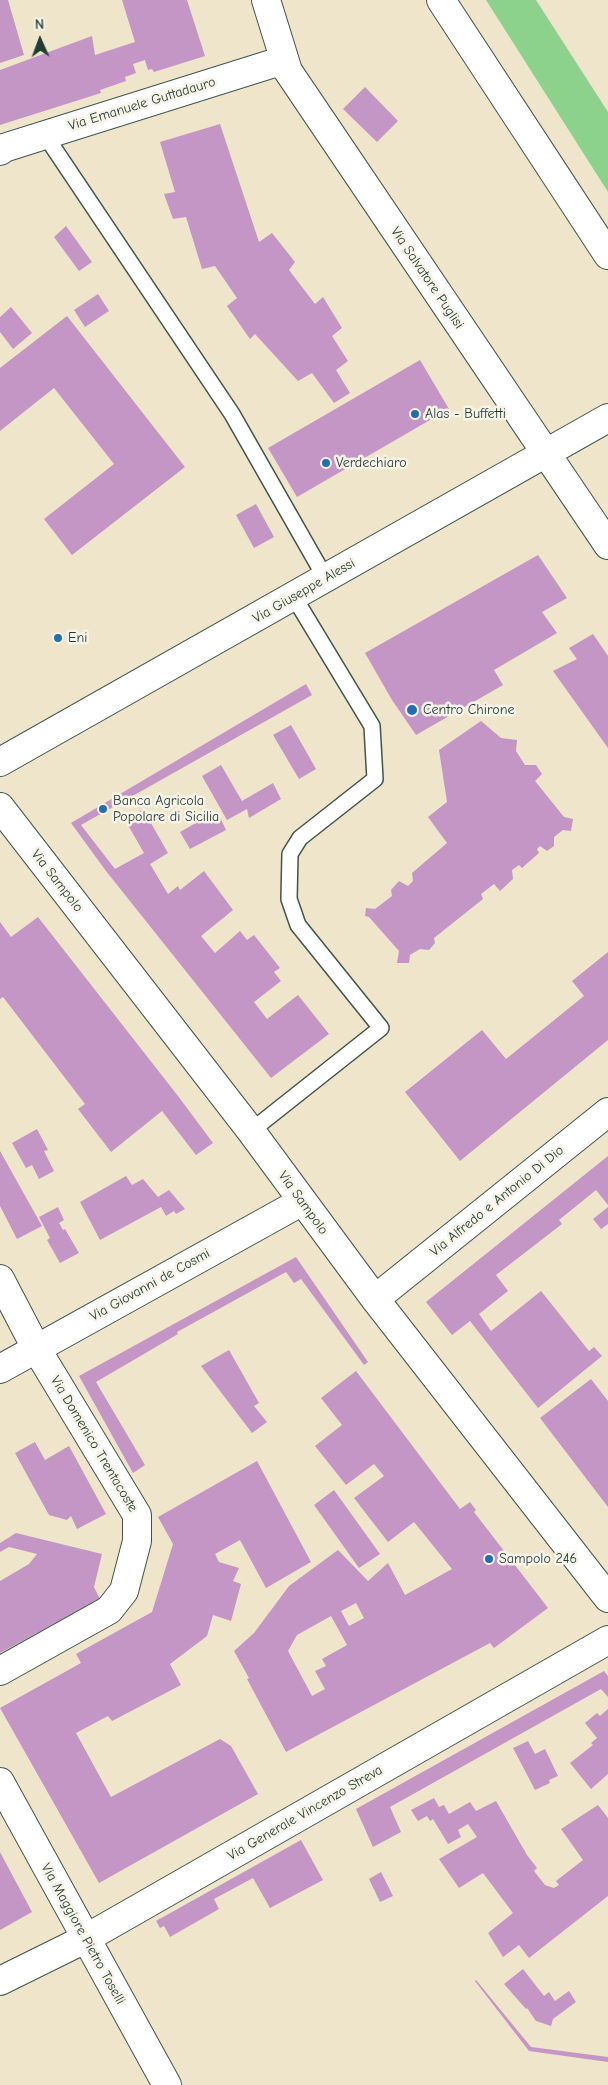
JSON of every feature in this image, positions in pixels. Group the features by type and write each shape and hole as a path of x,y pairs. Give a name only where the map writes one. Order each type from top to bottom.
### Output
{"street":[{"name":"Via Salvatore Puglisi","path":"266,0 288,71 608,546"},
{"path":"441,0 608,255"},
{"name":"Via Emanuele Guttadauro","path":"0,151 4,148 284,60"},
{"name":"Via Giuseppe Alessi","path":"0,762 608,418"},
{"name":"Via Sampolo","path":"0,807 251,1131 301,1202 380,1295 608,1598"},
{"name":"Via Alfredo e Antonio Di Dio","path":"380,1295 608,1112"},
{"name":"Via Giovanni de Cosmi","path":"0,1369 301,1202"},
{"name":"Via Domenico Trentacoste","path":"0,1279 36,1348 137,1515 137,1542 124,1591 110,1610 0,1671"},
{"name":"Via Generale Vincenzo Streva","path":"0,1980 85,1938 608,1640"},
{"name":"Via Maggiore Pietro Toselli","path":"0,1782 167,2085"}],"lane":[{"path":"45,135 232,414 326,579"},
{"path":"251,1131 381,1028 298,924 289,899 290,854 300,838 375,779 372,726 294,597"}],"green space":[{"path":"486,0 536,0 608,112 608,192"}],"building":[{"path":"0,0 8,0 24,55 0,63"},
{"path":"122,0 187,0 205,56 154,72 152,69 148,70 145,60 133,64 136,73 125,77 126,81 100,90 101,93 0,125 0,70 92,36 95,55 135,42"},
{"path":"365,87 398,121 377,142 343,109"},
{"path":"220,124 259,242 272,233 295,262 289,270 315,304 323,297 342,328 332,336 348,361 336,370 350,393 334,403 312,373 298,381 255,334 250,339 227,306 237,298 215,266 202,269 186,217 173,219 164,194 175,192 160,142"},
{"path":"66,226 92,262 79,271 54,237"},
{"path":"98,294 109,311 85,327 74,310"},
{"path":"11,307 32,333 13,349 0,332 0,317"},
{"path":"67,316 185,467 72,555 44,519 114,464 54,388 0,431 0,368"},
{"path":"420,360 449,409 297,497 268,448"},
{"path":"256,504 274,537 254,548 236,515"},
{"path":"538,555 567,598 542,612 557,633 494,670 503,685 416,735 392,700 365,653"},
{"path":"593,634 608,656 608,748 553,671 577,659 569,648"},
{"path":"306,684 312,695 81,825 115,869 144,853 125,820 143,809 168,853 150,864 168,894 178,886 180,890 204,871 233,910 201,936 215,953 240,931 247,940 254,935 280,968 274,972 281,981 254,1002 267,1019 298,995 329,1034 271,1078 106,871 71,823"},
{"path":"481,721 501,738 517,740 516,751 525,765 536,765 542,774 535,781 564,817 573,819 571,831 563,830 554,837 554,846 547,851 540,846 537,849 539,853 522,868 519,865 512,870 513,879 500,891 494,884 481,894 483,899 434,938 435,943 429,950 420,949 410,955 409,963 397,963 399,951 369,917 365,916 366,908 375,909 392,896 391,890 399,881 408,886 413,881 412,873 447,843 428,817 447,802 439,750"},
{"path":"291,725 316,769 299,779 273,735"},
{"path":"221,765 242,801 273,783 281,799 249,818 247,809 227,820 202,776"},
{"path":"217,811 226,830 190,849 180,832"},
{"path":"38,917 213,1143 196,1155 162,1111 111,1152 78,1109 85,1104 3,997 0,999 0,922 11,937"},
{"path":"608,952 608,1040 460,1161 405,1092 482,1030 506,1059 584,996 572,981"},
{"path":"37,1129 48,1150 44,1151 54,1171 39,1179 32,1165 26,1168 12,1143"},
{"path":"0,1151 42,1226 17,1239 0,1206"},
{"path":"608,1156 608,1205 596,1190 559,1220 562,1224 496,1275 508,1291 479,1314 491,1331 541,1291 589,1351 594,1347 602,1356 538,1408 470,1321 452,1335 426,1302"},
{"path":"126,1176 132,1185 143,1179 158,1197 169,1190 185,1209 176,1214 174,1211 166,1216 161,1207 100,1240 80,1202"},
{"path":"58,1207 64,1220 59,1223 63,1230 65,1229 79,1253 60,1263 47,1240 50,1238 39,1217"},
{"path":"608,1207 608,1224 601,1229 593,1219"},
{"path":"296,1257 368,1362 364,1365 301,1279 294,1283 286,1272 177,1332 178,1334 96,1382 145,1465 133,1473 79,1376"},
{"path":"229,1350 259,1403 254,1406 267,1422 252,1433 201,1366"},
{"path":"356,1371 460,1509 470,1502 476,1510 474,1512 548,1608 494,1648 490,1643 286,1752 234,1651 254,1633 289,1586 338,1550 368,1581 388,1563 405,1595 452,1569 414,1522 388,1542 354,1498 384,1476 374,1464 346,1485 315,1446 342,1425 321,1398","holes":["356,1603 364,1618 349,1626 341,1611","331,1616 347,1645 322,1659 326,1666 315,1671 325,1689 312,1696 288,1651 297,1635"]},
{"path":"591,1379 608,1401 608,1507 540,1418"},
{"path":"35,1442 45,1460 69,1446 106,1514 77,1529 71,1516 67,1520 49,1515 15,1453"},
{"path":"257,1461 311,1562 266,1588 240,1540 215,1554 219,1562 239,1568 233,1581 241,1584 231,1621 213,1615 207,1636 170,1664 181,1685 112,1721 108,1716 76,1733 111,1797 220,1739 231,1746 258,1794 99,1883 0,1708 81,1663 76,1654 152,1612 173,1544 158,1517"},
{"path":"334,1490 380,1554 359,1568 314,1505"},
{"path":"16,1533 102,1554 94,1587 100,1599 0,1653 0,1581 29,1564 37,1554 9,1547 0,1552 0,1543"},
{"path":"604,1671 608,1676 608,1697 601,1689 390,1807 401,1832 373,1847 356,1809"},
{"path":"608,1709 608,1774 591,1789 570,1763 593,1745 591,1743 597,1738 585,1723 597,1713 600,1716"},
{"path":"528,1741 535,1754 545,1749 558,1776 549,1780 550,1783 535,1790 513,1748"},
{"path":"434,1798 439,1807 444,1805 449,1814 470,1802 476,1811 496,1801 527,1855 537,1868 534,1871 545,1885 554,1888 559,1885 556,1881 583,1860 561,1829 598,1805 608,1818 608,1896 529,1958 519,1945 503,1957 488,1933 513,1913 483,1873 459,1888 439,1859 477,1837 468,1824 458,1830 461,1837 448,1844 433,1819 430,1821 427,1816 418,1821 411,1810"},
{"path":"301,1840 323,1880 270,1908 253,1878 214,1899 219,1909 170,1937 164,1926 160,1928 156,1921"},
{"path":"0,1852 32,1912 0,1930"},
{"path":"381,1872 393,1896 380,1902 369,1879"},
{"path":"523,1969 544,1996 549,1992 555,2001 569,1991 576,2002 553,2019 551,2026 536,2021 527,2008 504,1984"},
{"path":"476,1980 531,2047 608,2057 608,2062 529,2051"}],"place":[{"name":"Alas - Buffetti","path":"415,414"},
{"name":"Verdechiaro","path":"326,463"},
{"name":"Eni","path":"58,638"},
{"name":"Centro Chirone","path":"412,710"},
{"name":"Banca Agricola Popolare di Sicilia","path":"103,809"},
{"name":"Sampolo 246","path":"489,1559"}]}
